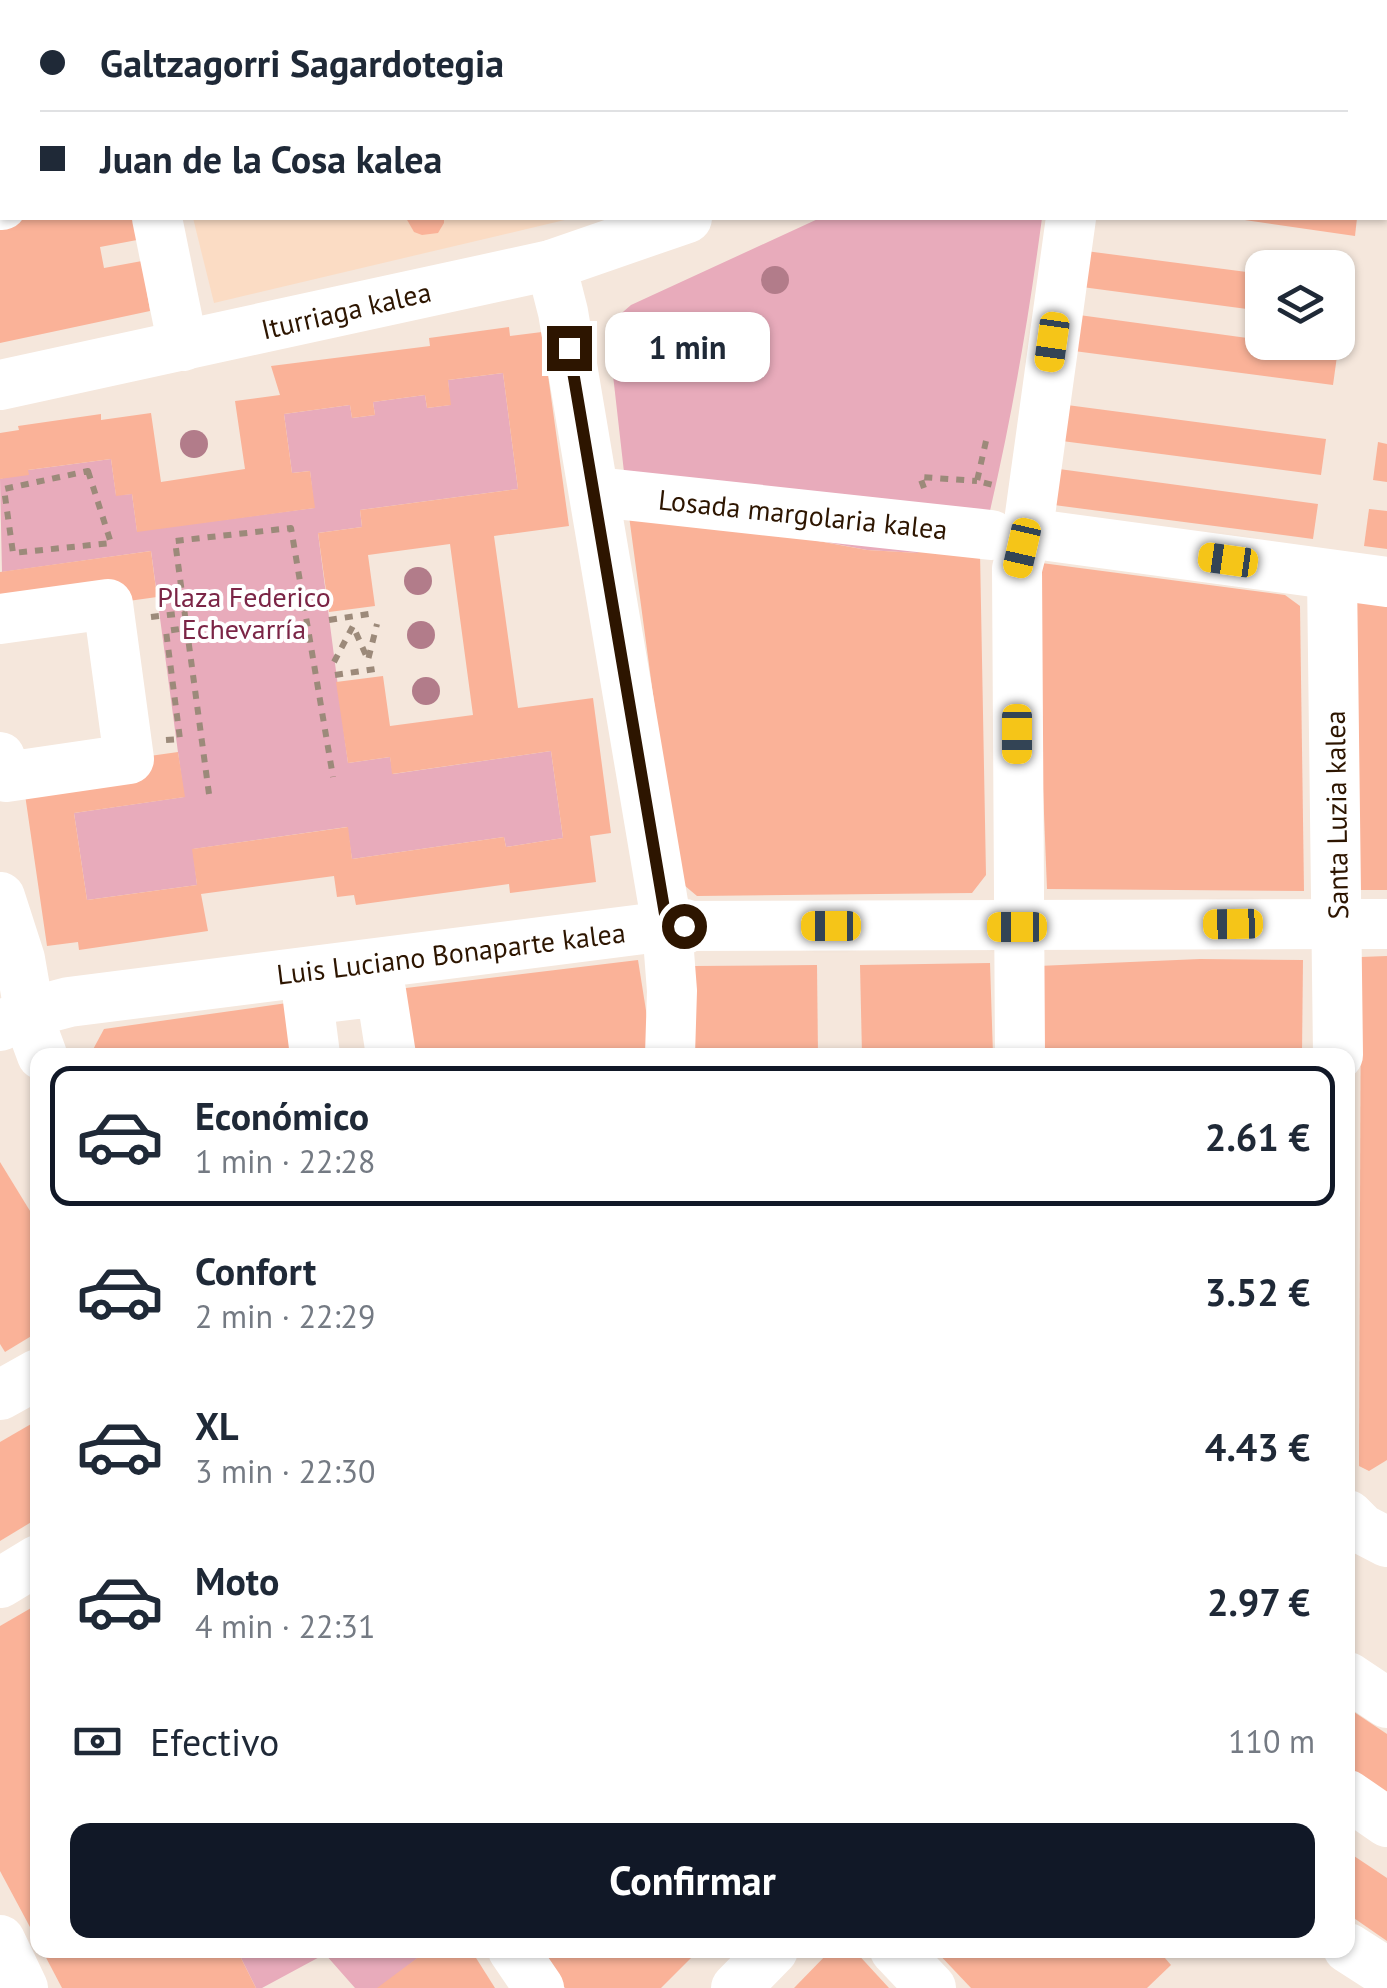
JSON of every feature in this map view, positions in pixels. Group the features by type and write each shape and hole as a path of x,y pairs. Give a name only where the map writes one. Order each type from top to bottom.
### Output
{"street":[{"path":"158,220 183,346"},
{"name":"Iturriaga kalea","path":"0,385 551,265 681,220"},
{"path":"1020,1048 1017,570 1008,534 1070,220"},
{"path":"551,265 563,312 667,926 672,991 670,1048"},
{"name":"Losada margolaria kalea","path":"615,494 1008,534 1387,582"},
{"name":"Santa Luzia kalea","path":"1332,575 1338,1048"},
{"path":"0,619 108,604 129,759 6,777 0,757"},
{"path":"0,897 20,959 24,1031"},
{"name":"Luis Luciano Bonaparte kalea","path":"24,1031 69,1002 667,926 1387,924"},
{"path":"314,1048 308,1000 346,989 381,991 390,1048"},
{"path":"346,989 355,1048"},
{"path":"0,1394 30,1378"},
{"path":"0,1583 30,1565"},
{"path":"1355,1653 1387,1674"},
{"path":"1355,1682 1387,1703"},
{"path":"1355,1801 1387,1822"},
{"path":"0,1940 23,1988"},
{"path":"1355,1952 1387,1973"},
{"path":"518,1958 539,1988"},
{"path":"736,1988 764,1958"},
{"path":"903,1958 931,1988"}],"path":[{"path":"986,440 976,481 1004,487"},
{"path":"88,471 111,544 13,553 4,488 88,471"},
{"path":"208,794 176,540 291,528 333,777"},
{"path":"160,616 185,613"},
{"path":"330,620 375,613"},
{"path":"334,662 353,626 368,660 377,624"},
{"path":"335,675 382,668"}],"shaded area":[{"path":"193,220 565,220 214,303"}],"green space":[{"path":"816,220 1042,220 1016,385 980,552 867,550 638,506 629,516 609,340 616,318 631,305"},
{"name":"Plaza Federico Echevarría","path":"503,373 518,489 360,510 362,527 318,533 348,763 390,757 393,774 551,751 563,838 506,847 504,837 352,859 347,827 193,849 197,885 87,900 74,813 184,797 151,551 2,572 0,479 28,470 111,459 116,495 132,494 137,531 314,508 310,471 292,473 284,414 350,405 352,418 375,415 373,402 425,395 427,408 450,405 448,380"},
{"path":"241,1958 318,1958 262,1988 256,1988"},
{"path":"329,1958 418,1958 379,1988 355,1988"}],"building":[{"path":"0,220 133,220 137,240 100,247 104,268 142,261 150,311 0,343"},
{"path":"407,220 444,220 438,233 414,232"},
{"path":"1245,220 1357,220 1355,236"},
{"path":"1086,251 1245,272 1245,309 1082,287"},
{"path":"1079,315 1245,338 1245,360 1336,360 1333,385 1074,351"},
{"path":"509,327 510,336 542,332 569,526 494,536 518,708 593,698 611,833 590,836 596,882 510,893 509,884 356,905 354,895 337,897 334,876 201,894 208,931 79,950 78,942 47,946 22,774 178,752 185,797 74,813 87,900 197,885 192,849 348,827 352,859 504,837 506,847 563,838 551,751 392,774 390,757 348,763 336,682 383,676 390,726 473,715 450,544 368,555 375,606 329,612 318,533 362,527 360,510 518,489 503,373 448,380 451,405 427,408 425,395 373,402 375,415 352,418 350,405 284,414 292,473 310,471 315,508 137,532 132,494 116,496 111,459 28,470 29,475 0,479 0,433 19,430 18,426 101,414 101,420 151,413 161,482 245,469 235,401 280,395 271,366 430,346 429,338"},
{"path":"1067,405 1326,439 1321,475 1062,441"},
{"path":"1378,442 1387,444 1387,482 1373,480"},
{"path":"1059,469 1318,504 1313,539 1054,505"},
{"path":"1369,509 1387,511 1387,549 1364,546"},
{"path":"629,516 769,532 867,550 918,553 919,546 980,552 986,875 972,893 697,896 678,880"},
{"path":"151,551 157,597 0,619 0,572"},
{"path":"1034,562 1285,595 1300,606 1304,891 1047,889"},
{"path":"1353,598 1387,603 1387,890 1357,890"},
{"path":"1387,956 1387,1460 1369,1471 1359,1466 1361,957"},
{"path":"1200,959 1303,960 1302,1048 1041,1048 1038,966"},
{"path":"638,960 648,1023 647,1048 390,1048 381,991"},
{"path":"990,963 993,1048 862,1048 860,965"},
{"path":"817,965 818,1048 691,1048 694,966"},
{"path":"308,1000 314,1048 94,1048 104,1029"},
{"path":"0,1162 30,1211 30,1337 5,1352 0,1344"},
{"path":"30,1425 30,1523 0,1541 0,1442"},
{"path":"30,1609 30,1927 0,1871 0,1626"},
{"path":"1355,1713 1387,1734 1387,1801 1355,1780"},
{"path":"1355,1857 1387,1878 1387,1941 1355,1919"},
{"path":"46,1958 241,1958 256,1988 62,1988"},
{"path":"417,1958 476,1958 495,1988 377,1988"},
{"path":"544,1958 691,1958 661,1988 565,1988"},
{"path":"823,1958 861,1958 889,1988 794,1988"},
{"path":"943,1958 1165,1958 1171,1965 1147,1988 971,1988"}],"route":[{"path":"569,348 667,926 684,926"}]}
